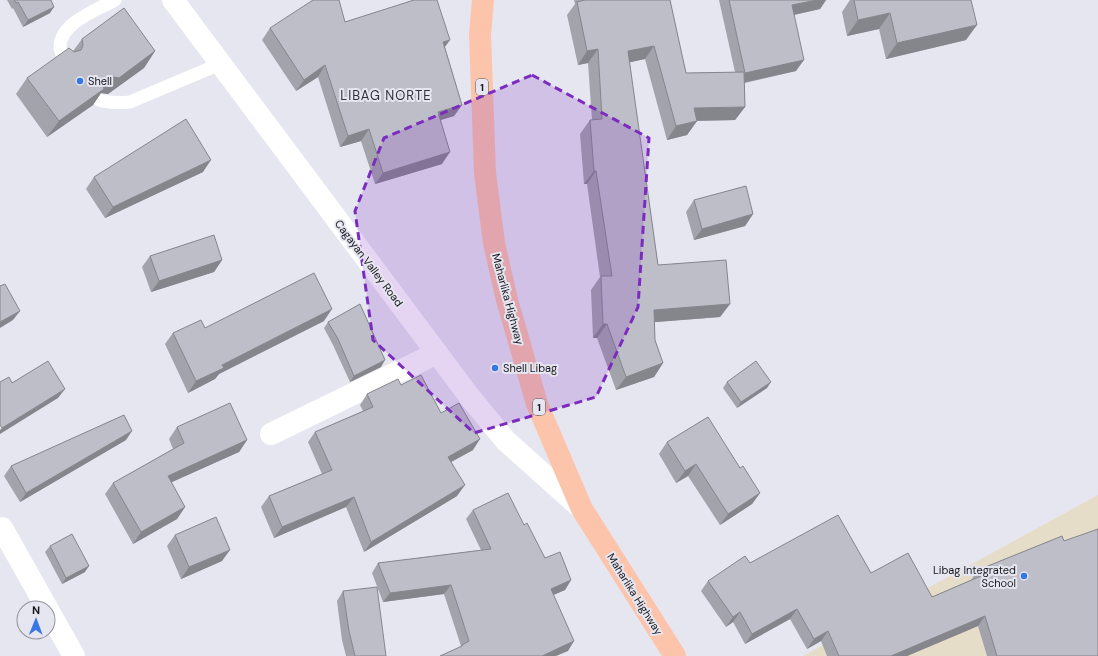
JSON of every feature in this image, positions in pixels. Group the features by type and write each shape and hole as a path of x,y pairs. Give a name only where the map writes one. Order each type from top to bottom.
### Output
{"highway":[{"name":"Maharlika Highway","path":"482,0 480,34 485,173 494,242 507,300 537,404 582,509 674,656"}],"main road":[{"name":"Cagayan Valley Road","path":"173,0 437,353 506,441 582,509"},
{"path":"271,434 437,353"},
{"path":"2,528 42,600"},
{"path":"56,625 74,656"}],"lane":[{"path":"64,60 60,47 64,35 74,23 115,0"},
{"path":"99,100 112,103 130,102 220,64"}],"highlighted area":[{"path":"532,75 649,138 638,307 596,397 474,433 373,340 355,211 384,138"}],"shaded area":[{"name":"Libag Integrated School","path":"1098,495 1098,656 803,656"}],"building":[{"path":"14,0 51,0 54,7 28,20 18,2 16,3"},
{"path":"313,0 339,0 345,22 414,0 437,0 450,40 443,42 462,105 438,112 450,152 383,173 369,129 348,136 325,65 304,80 270,28"},
{"path":"585,0 670,0 686,73 744,72 745,107 694,108 697,121 676,126 654,46 628,51 658,265 726,260 730,304 654,310 655,340 663,363 626,377 607,324 603,324 601,276 612,276 596,171 594,171 590,120 602,119 598,49 587,51 577,2"},
{"path":"729,0 817,0 792,5 804,60 745,73"},
{"path":"854,0 971,0 977,25 897,43 890,13 858,20"},
{"name":"Shell","path":"124,8 155,51 119,78 109,76 105,78 102,82 104,89 59,121 27,78 69,48 74,52 81,50 83,45 82,39"},
{"path":"186,119 211,160 113,207 94,177"},
{"path":"746,186 753,214 702,229 694,200"},
{"path":"214,235 222,260 159,281 150,256"},
{"path":"314,273 332,309 222,365 224,368 196,381 173,333 201,320 205,328"},
{"path":"5,284 20,311 0,322 0,286"},
{"path":"360,304 385,360 354,376 338,339 328,322"},
{"path":"48,361 65,389 2,428 0,425 0,382 9,377 12,383"},
{"path":"756,361 771,382 741,402 727,382"},
{"path":"421,375 441,413 459,403 480,439 448,457 465,485 371,542 354,497 282,527 269,496 332,470 315,432 373,407 367,394 398,379 401,385"},
{"path":"230,403 247,440 168,476 185,507 141,532 113,483 184,443 177,427"},
{"path":"124,415 132,431 26,493 11,466"},
{"path":"708,417 740,468 743,466 760,493 728,514 696,464 685,471 667,442"},
{"path":"508,493 524,525 527,523 545,558 560,552 571,580 551,589 574,641 542,656 440,656 462,646 469,641 451,585 390,593 378,563 491,549 473,510"},
{"path":"838,515 871,573 908,553 932,597 981,576 978,570 1062,536 1064,541 1098,529 1098,656 997,656 985,616 891,656 839,656 828,631 814,639 797,609 752,634 740,612 733,617 708,581 745,556 750,563"},
{"path":"216,517 230,550 189,567 175,535"},
{"path":"72,534 89,566 66,578 50,546"},
{"path":"377,587 386,656 355,656 349,631 343,591"}],"place":[{"name":"Shell","path":"80,81"},
{"name":"Shell Libag","path":"495,368"},
{"name":"Libag Integrated School","path":"1024,576"}],"district":[{"name":"LIBAG NORTE","path":"386,95"}]}
